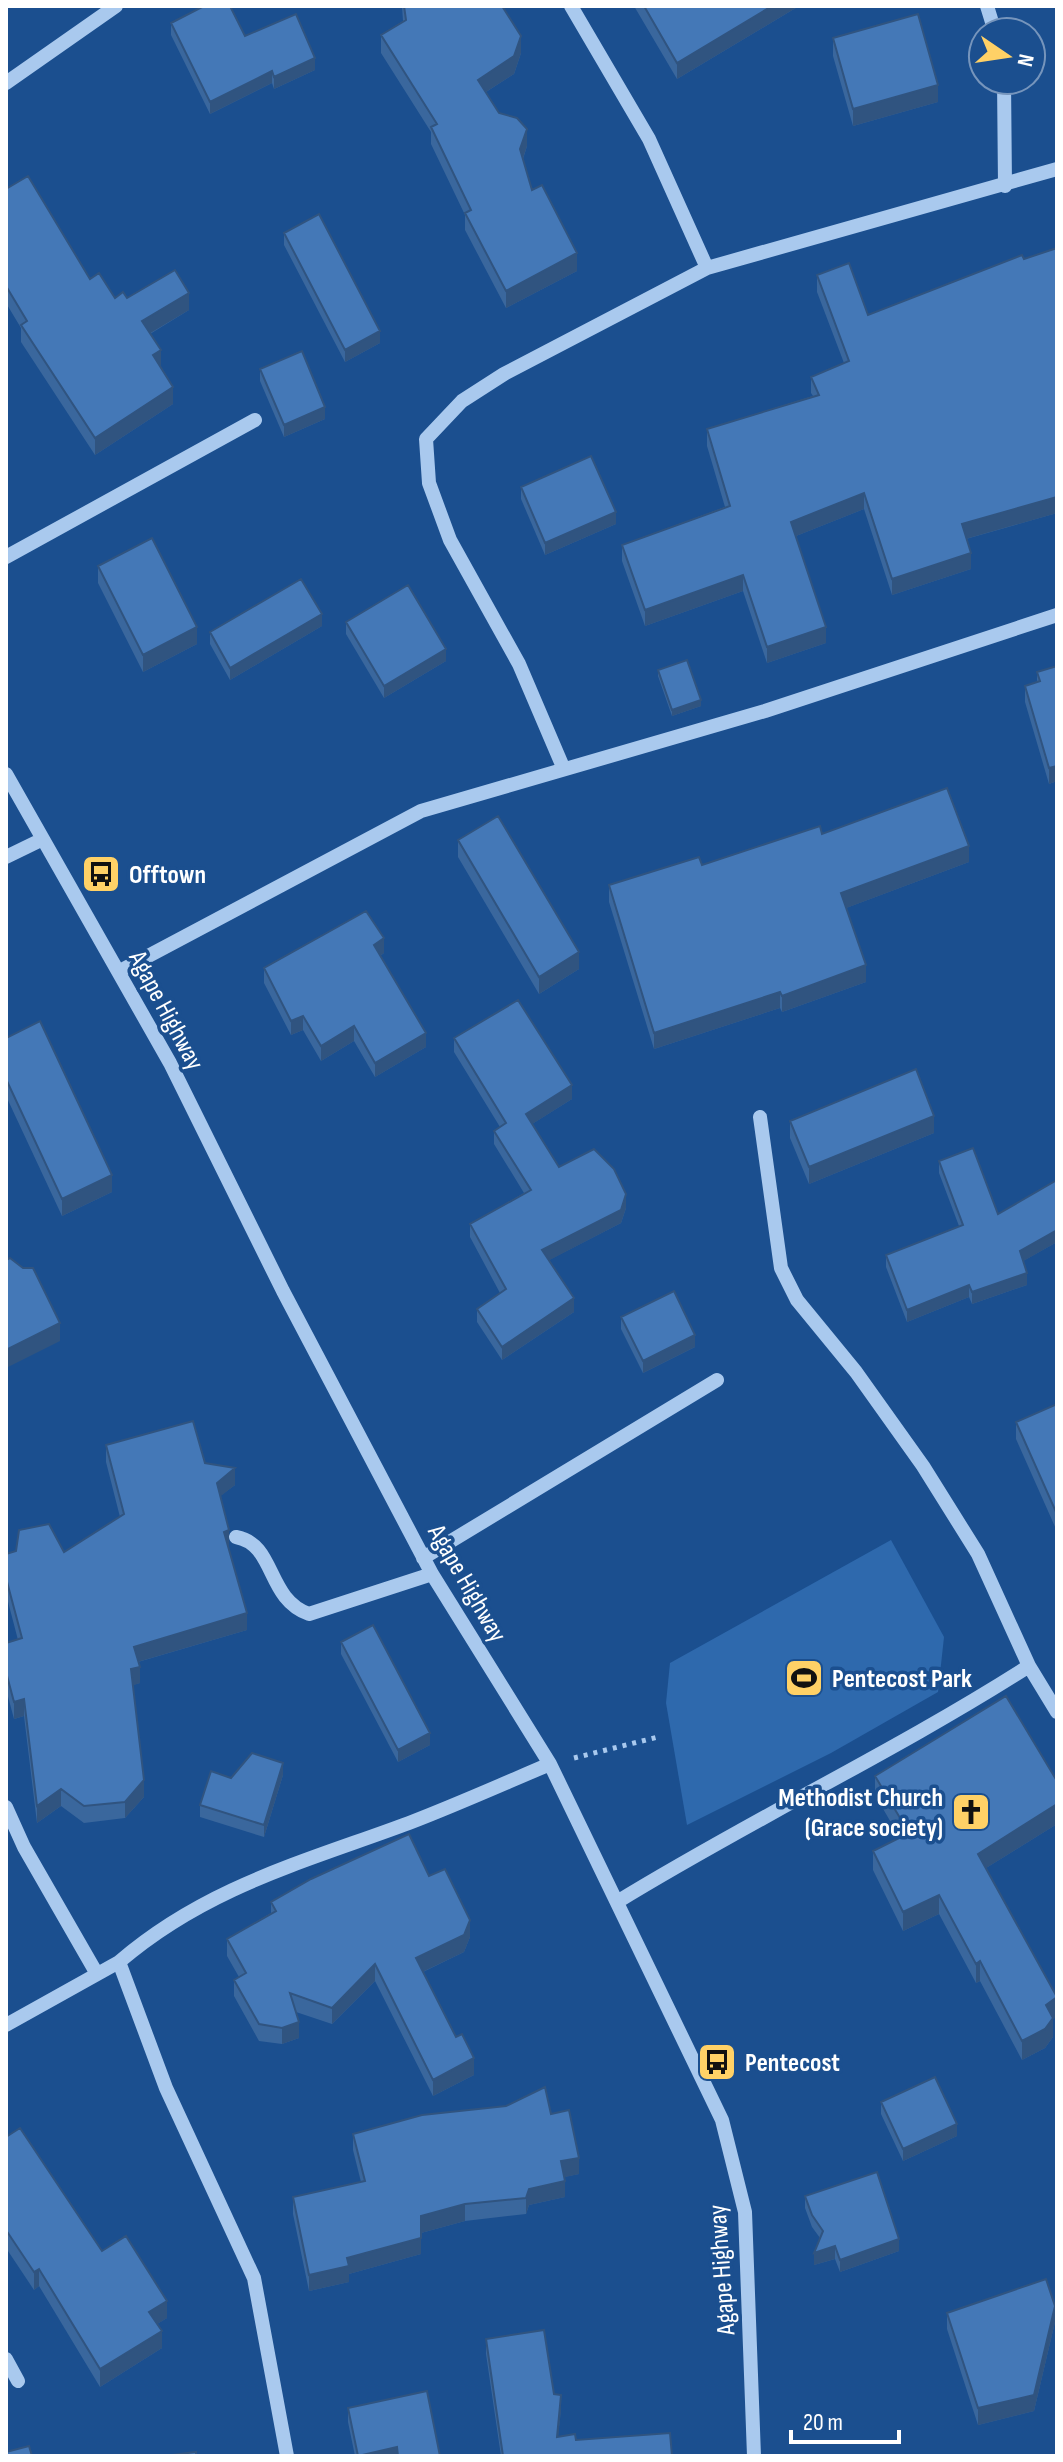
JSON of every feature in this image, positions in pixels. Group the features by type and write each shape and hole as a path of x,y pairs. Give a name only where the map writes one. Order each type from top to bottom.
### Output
{"street":[{"path":"6,83 116,6"},
{"path":"571,6 649,139 707,268"},
{"path":"1004,96 1005,186"},
{"path":"563,767 519,664 450,540 429,483 426,439 462,401 504,374 707,268 1057,169"},
{"path":"6,557 255,420"},
{"path":"120,971 421,811 563,767 765,711 1057,615"},
{"name":"Agape Highway","path":"6,774 120,971 423,1558 550,1764 722,2120 745,2212 754,2456"},
{"path":"6,857 43,839"},
{"path":"760,1117 781,1268 792,1289 923,1466 978,1554 1029,1666 1057,1712"},
{"path":"423,1558 558,1473 717,1380"},
{"path":"236,1537 247,1539 258,1547 280,1593 293,1609 309,1614 432,1574"},
{"path":"617,1902 737,1829 946,1719 1029,1666"},
{"path":"6,2025 119,1962 155,1931 252,1878 411,1822 550,1764"},
{"path":"6,1807 24,1847 97,1974"},
{"path":"119,1962 166,2088 254,2278 287,2456"},
{"path":"6,2359 18,2381"}],"path":[{"path":"550,1764 658,1737"}],"shaded area":[{"name":"Pentecost Park","path":"891,1540 944,1637 938,1692 831,1753 687,1825 666,1703 670,1663"}],"building":[{"path":"204,6 230,6 245,36 296,14 315,58 274,77 272,71 210,102 171,23"},
{"path":"404,6 502,6 521,36 514,56 478,80 499,113 517,118 527,129 520,149 532,190 542,185 577,253 506,291 465,213 471,210 431,127 437,124 381,35 406,20"},
{"path":"644,6 772,6 677,63"},
{"path":"918,14 938,85 853,109 833,38"},
{"path":"28,176 90,279 99,273 115,298 123,292 127,298 175,270 189,293 142,321 161,350 153,355 173,387 95,438 21,325 27,321 6,286 6,189"},
{"path":"319,214 380,331 345,350 284,233"},
{"path":"1057,248 1057,497 962,524 971,553 892,579 864,493 791,522 826,627 767,647 743,575 645,610 622,545 730,506 707,429 819,395 811,377 849,361 817,275 849,263 868,315 1022,255 1024,259"},
{"path":"302,351 325,407 284,425 260,369"},
{"path":"591,456 616,512 545,543 521,487"},
{"path":"152,538 197,627 143,655 98,566"},
{"path":"301,579 322,614 230,668 210,632"},
{"path":"408,585 446,649 384,686 346,622"},
{"path":"687,660 701,700 672,710 658,670"},
{"path":"1057,666 1057,766 1049,768 1025,686 1040,681 1037,672"},
{"path":"947,788 969,846 841,893 866,965 782,996 780,992 654,1033 609,885 699,857 702,865 820,826 822,834"},
{"path":"498,816 579,952 539,977 458,840"},
{"path":"366,911 384,938 374,945 426,1033 375,1063 354,1026 321,1046 303,1016 291,1021 264,968"},
{"path":"518,1000 572,1085 526,1114 559,1167 594,1149 614,1169 626,1194 621,1210 542,1250 574,1298 502,1347 477,1309 506,1289 470,1224 531,1190 494,1131 506,1123 454,1038"},
{"path":"40,1021 112,1175 62,1199 6,1079 6,1038"},
{"path":"916,1069 934,1116 809,1167 790,1121"},
{"path":"973,1148 998,1214 1057,1180 1057,1230 1020,1251 1027,1273 972,1292 969,1285 907,1310 886,1255 963,1225 939,1161"},
{"path":"10,1258 23,1268 33,1268 60,1323 6,1350 6,1260"},
{"path":"674,1291 695,1335 643,1361 621,1317"},
{"path":"1057,1404 1057,1511 1056,1512 1016,1422"},
{"path":"193,1421 205,1463 235,1468 217,1483 229,1530 224,1532 247,1613 134,1647 140,1667 131,1669 144,1780 125,1802 84,1806 61,1789 37,1806 24,1699 14,1702 6,1672 6,1643 22,1638 6,1578 6,1554 16,1551 19,1530 49,1524 64,1552 124,1514 106,1445"},
{"path":"373,1625 430,1733 398,1750 341,1642"},
{"path":"1006,1696 1057,1781 1057,1804 978,1854 1057,1997 1046,2005 1053,2018 1045,2029 1022,2041 980,1961 976,1964 939,1895 903,1912 873,1851 909,1833 875,1776"},
{"path":"252,1753 283,1763 264,1825 200,1805 211,1771 231,1778"},
{"path":"409,1834 429,1876 445,1869 470,1920 464,1935 416,1958 456,2037 462,2034 474,2058 433,2080 375,1964 332,2008 290,1993 299,2022 282,2028 259,2024 234,1980 246,1973 227,1939 276,1911 271,1902 311,1879"},
{"path":"935,2077 957,2124 903,2149 881,2102"},
{"path":"545,2087 551,2114 569,2110 579,2158 561,2161 565,2181 529,2189 526,2198 465,2204 421,2216 421,2238 347,2258 349,2266 309,2275 293,2197 365,2181 353,2134 422,2115 506,2106"},
{"path":"20,2128 102,2251 126,2236 167,2301 149,2312 162,2331 100,2369 39,2269 34,2272 6,2230 6,2137"},
{"path":"877,2172 899,2239 840,2260 835,2246 814,2253 823,2231 812,2215 805,2196"},
{"path":"1046,2279 1055,2306 1034,2395 978,2408 947,2313"},
{"path":"544,2330 554,2394 561,2395 557,2437 575,2434 576,2440 670,2433 672,2456 503,2456 486,2339"},
{"path":"427,2391 440,2456 398,2456 397,2447 358,2456 348,2408"},
{"path":"29,2446 32,2456 6,2456 6,2452"},
{"path":"196,2452 196,2456 164,2456"}],"place":[{"name":"Offtown","path":"101,874"},
{"name":"Pentecost Park","path":"804,1678"},
{"name":"Methodist Church (Grace society)","path":"971,1812"},
{"name":"Pentecost","path":"717,2062"}]}
